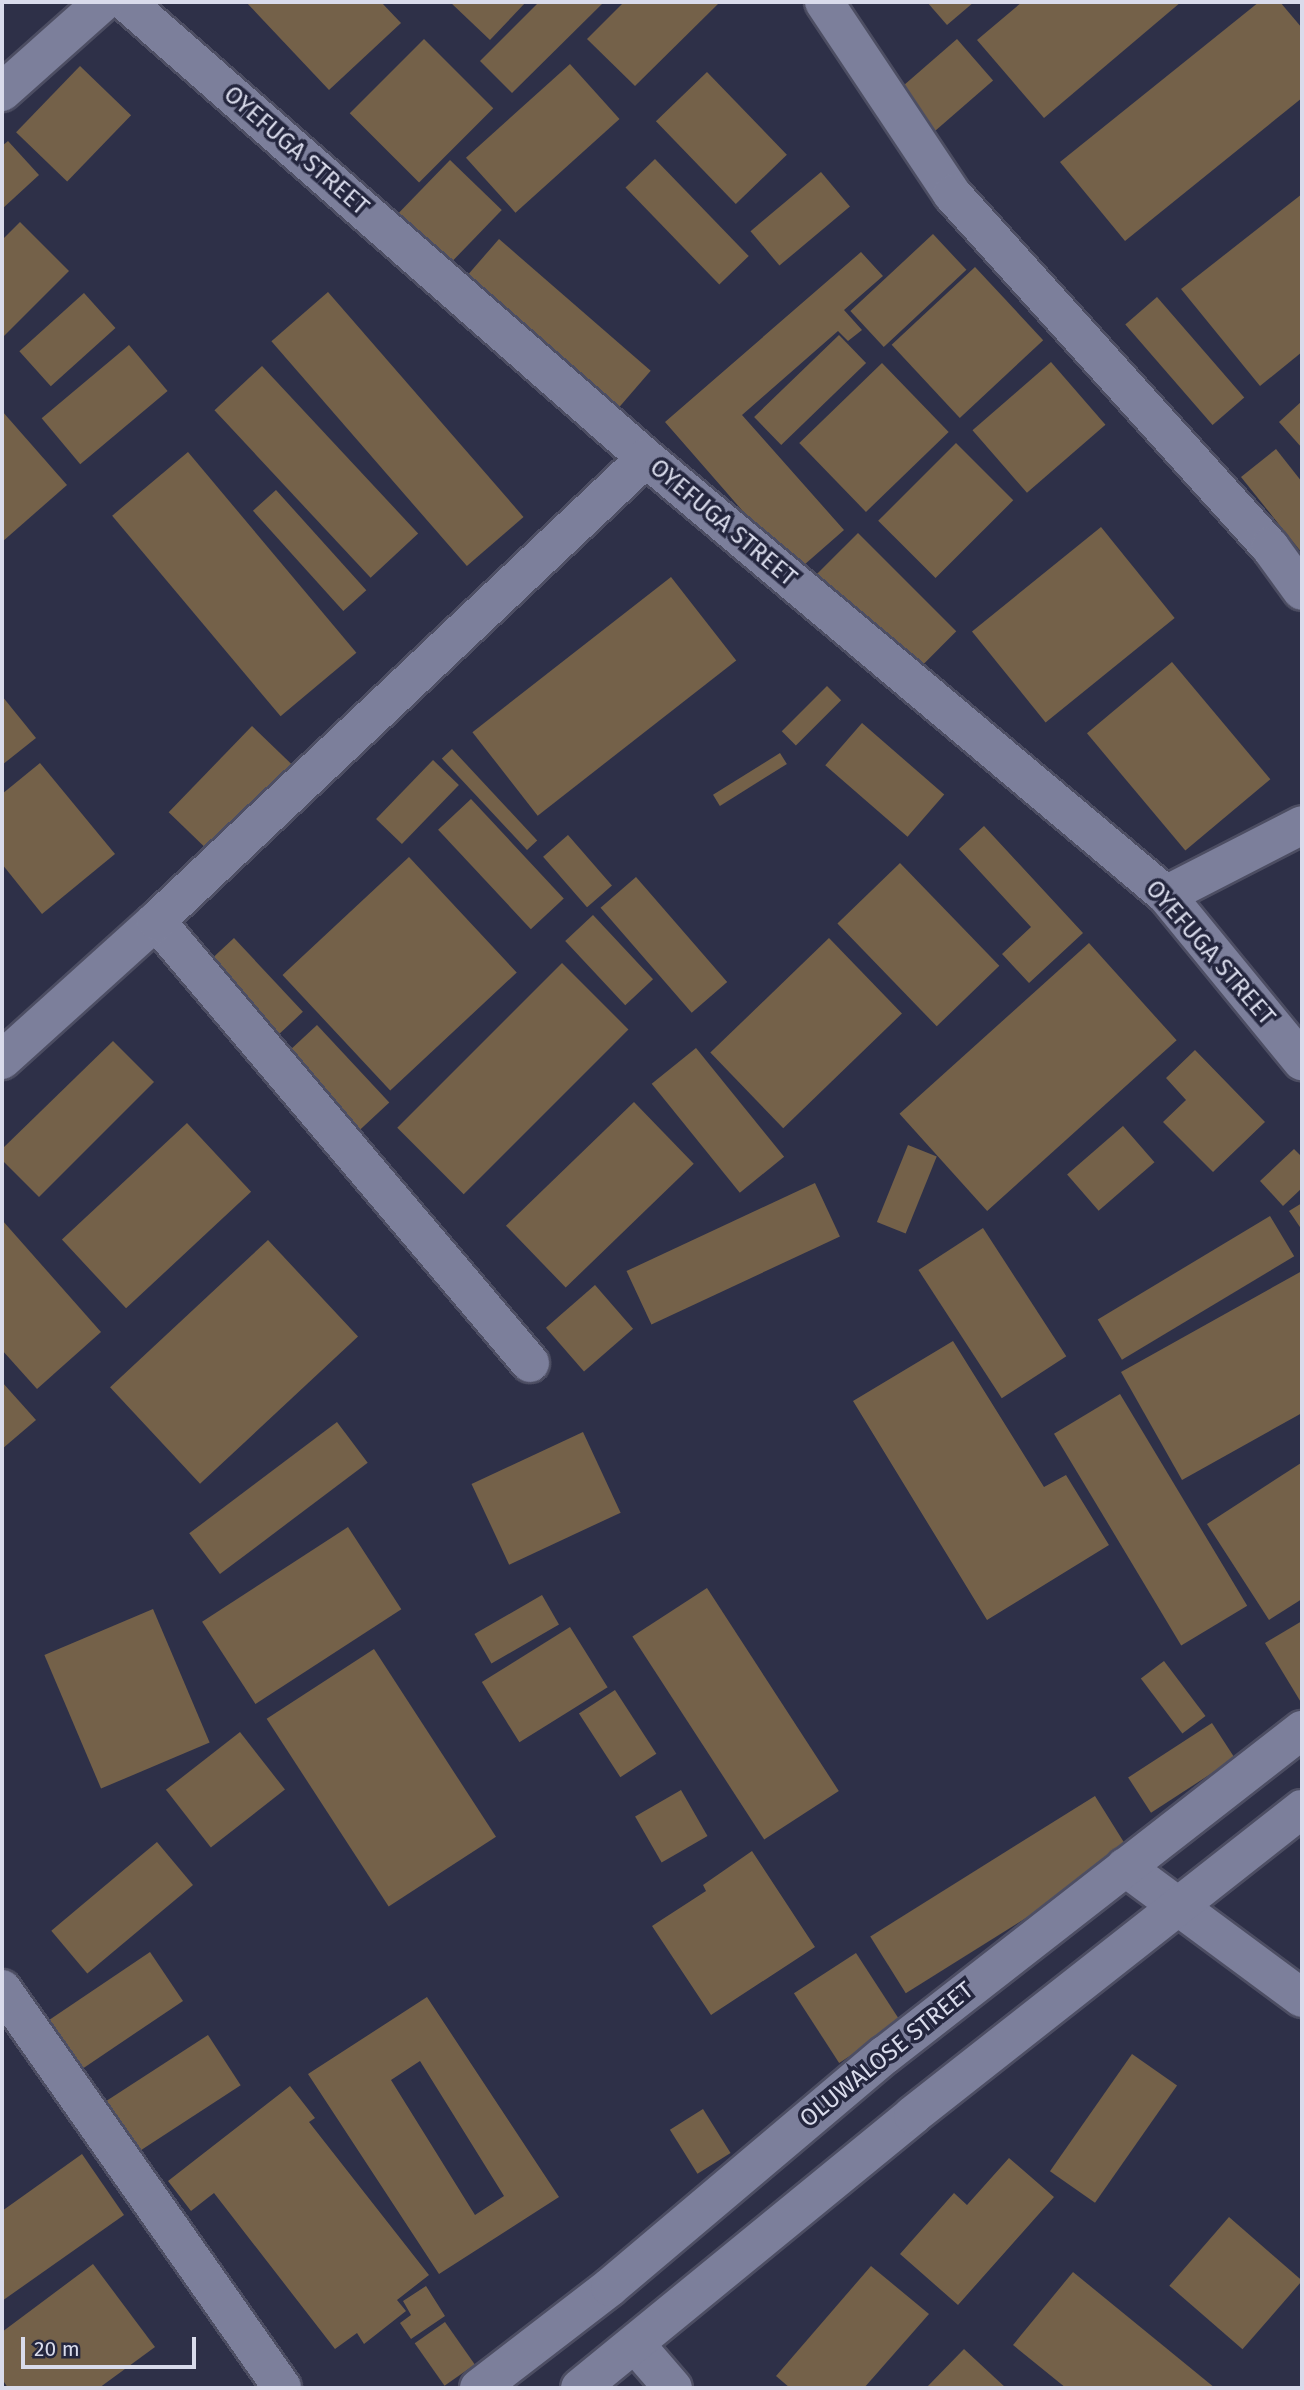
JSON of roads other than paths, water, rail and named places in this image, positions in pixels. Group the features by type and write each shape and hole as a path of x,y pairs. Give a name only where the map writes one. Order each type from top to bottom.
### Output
{"street":[{"path":"2,92 103,2"},
{"name":"OYEFUGA STREET","path":"126,2 646,458 1166,895 1302,1061"},
{"path":"824,2 952,194 1270,547 1302,591"},
{"path":"2,1060 156,921 646,458"},
{"path":"1166,895 1302,825"},
{"path":"156,921 530,1363"},
{"name":"OLUWALOSE STREET","path":"479,2388 610,2287 885,2055 1302,1730"},
{"path":"580,2388 1176,1904 1302,1808"},
{"path":"1125,1867 1302,1998"},
{"path":"2,1989 282,2388"},
{"path":"635,2344 674,2388"}]}
